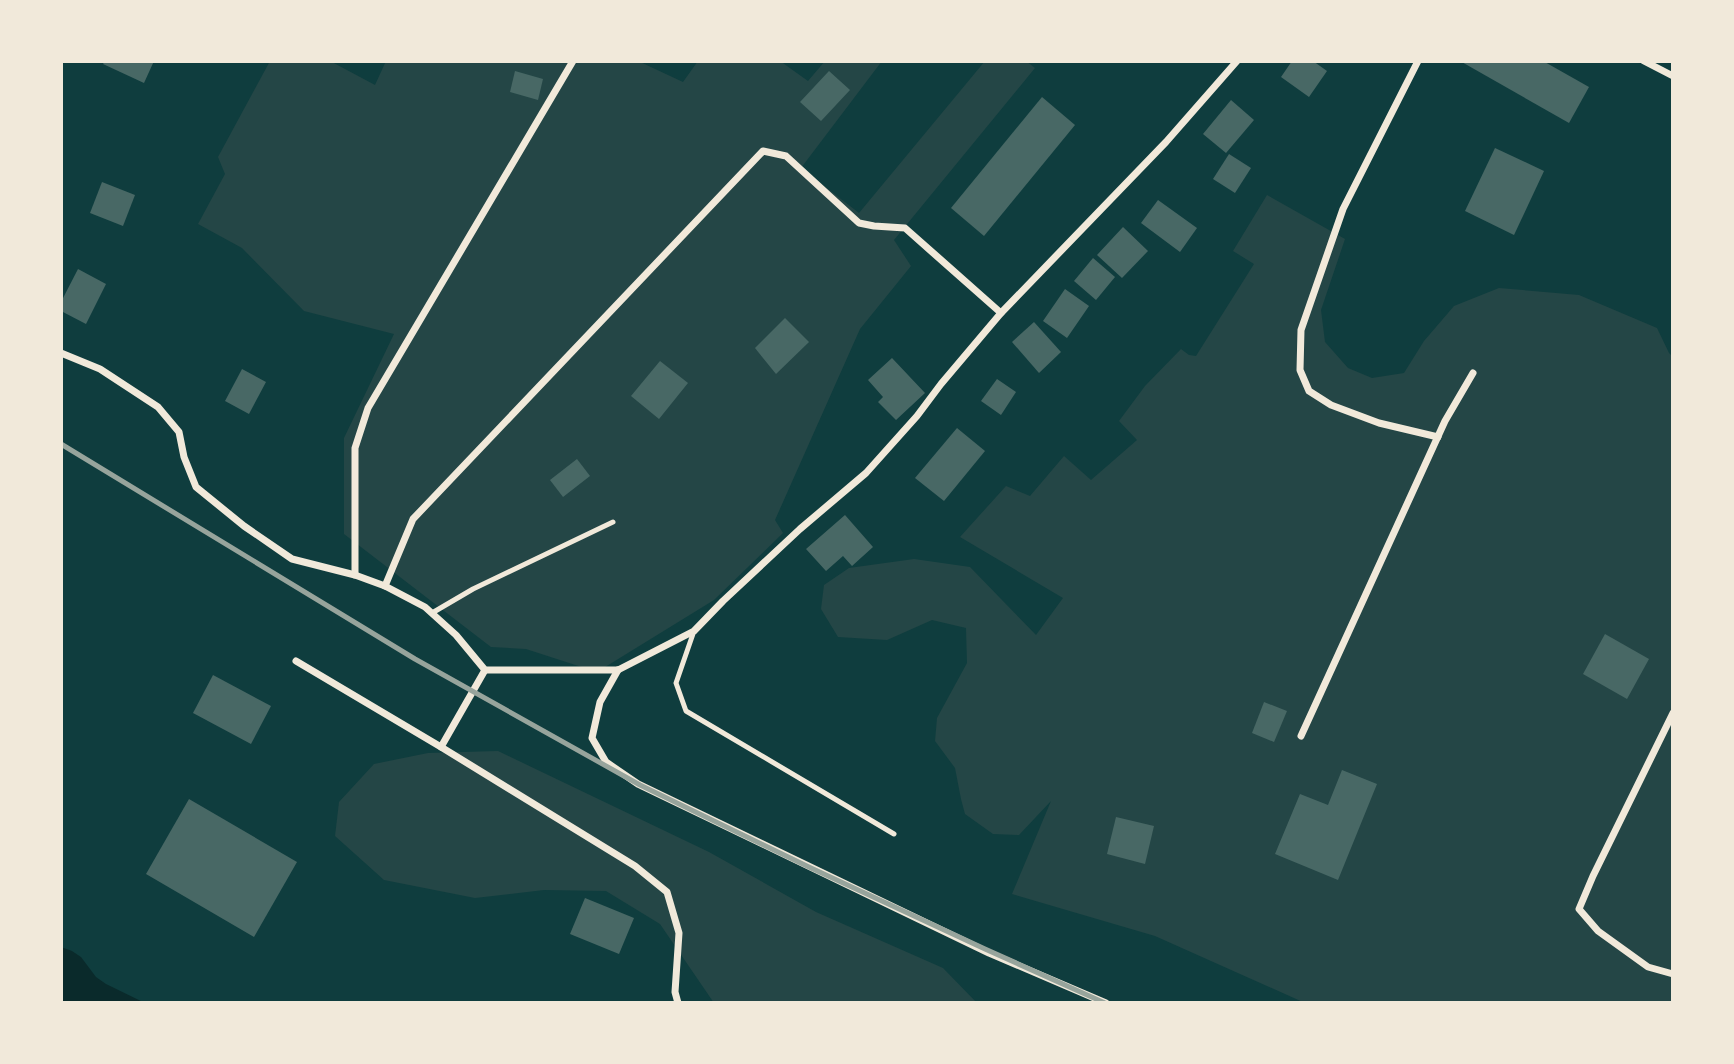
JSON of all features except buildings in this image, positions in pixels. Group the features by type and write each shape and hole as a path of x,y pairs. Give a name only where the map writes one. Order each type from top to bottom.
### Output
{"street":[{"path":"355,575 355,448 368,408 573,61"},
{"path":"485,670 618,670 694,631 800,529 866,474 1001,313 1166,142 1237,61"},
{"path":"1418,61 1343,209 1301,330 1300,370 1309,391 1331,405 1379,423 1438,437"},
{"path":"1644,61 1673,76"},
{"path":"385,586 413,519 763,151 786,156 859,223 905,228 1001,313"},
{"path":"61,354 100,369 158,407 179,432 184,457 197,487 244,526 292,559 355,575 385,586 425,607 456,635 485,670"},
{"path":"1301,736 1445,421 1473,373"},
{"path":"296,661 635,866 667,892 679,933 675,992 678,1003"},
{"path":"442,747 485,670"},
{"path":"618,670 600,702 592,738 606,762 638,784 989,953 1106,1003"},
{"path":"1673,713 1579,909 1598,931 1648,967 1673,974"}],"lane":[{"path":"432,613 473,589 613,522"},
{"path":"694,631 676,683 686,711 894,834"}],"shaded area":[{"path":"270,61 330,61 375,85 386,61 638,61 683,82 698,61 780,61 808,81 825,61 882,61 801,168 859,213 985,61 1026,61 1035,68 894,240 911,266 860,329 775,520 783,533 714,600 597,672 526,649 491,647 344,534 344,438 394,334 304,311 242,248 198,224 225,174 218,157"},
{"path":"1267,195 1345,239 1321,310 1325,342 1348,368 1372,378 1404,373 1424,341 1454,306 1499,288 1579,295 1657,328 1673,357 1673,1003 1305,1003 1155,936 1012,894 1051,801 1019,835 993,834 965,814 955,768 935,741 937,718 967,663 966,628 932,620 887,640 838,637 821,609 824,585 849,568 914,559 970,567 1036,635 1063,598 960,537 1006,486 1030,496 1064,456 1091,480 1137,440 1119,421 1145,386 1181,349 1196,356 1254,264 1233,251"},
{"path":"498,751 709,852 816,912 943,968 977,1003 714,1003 660,924 606,891 544,890 475,898 384,880 335,836 339,802 374,764 428,753"},
{"path":"61,947 81,957 96,977 106,984 145,1003 61,1003"}],"railway":[{"path":"61,444 415,659 640,785 811,868 1105,1003"}]}
